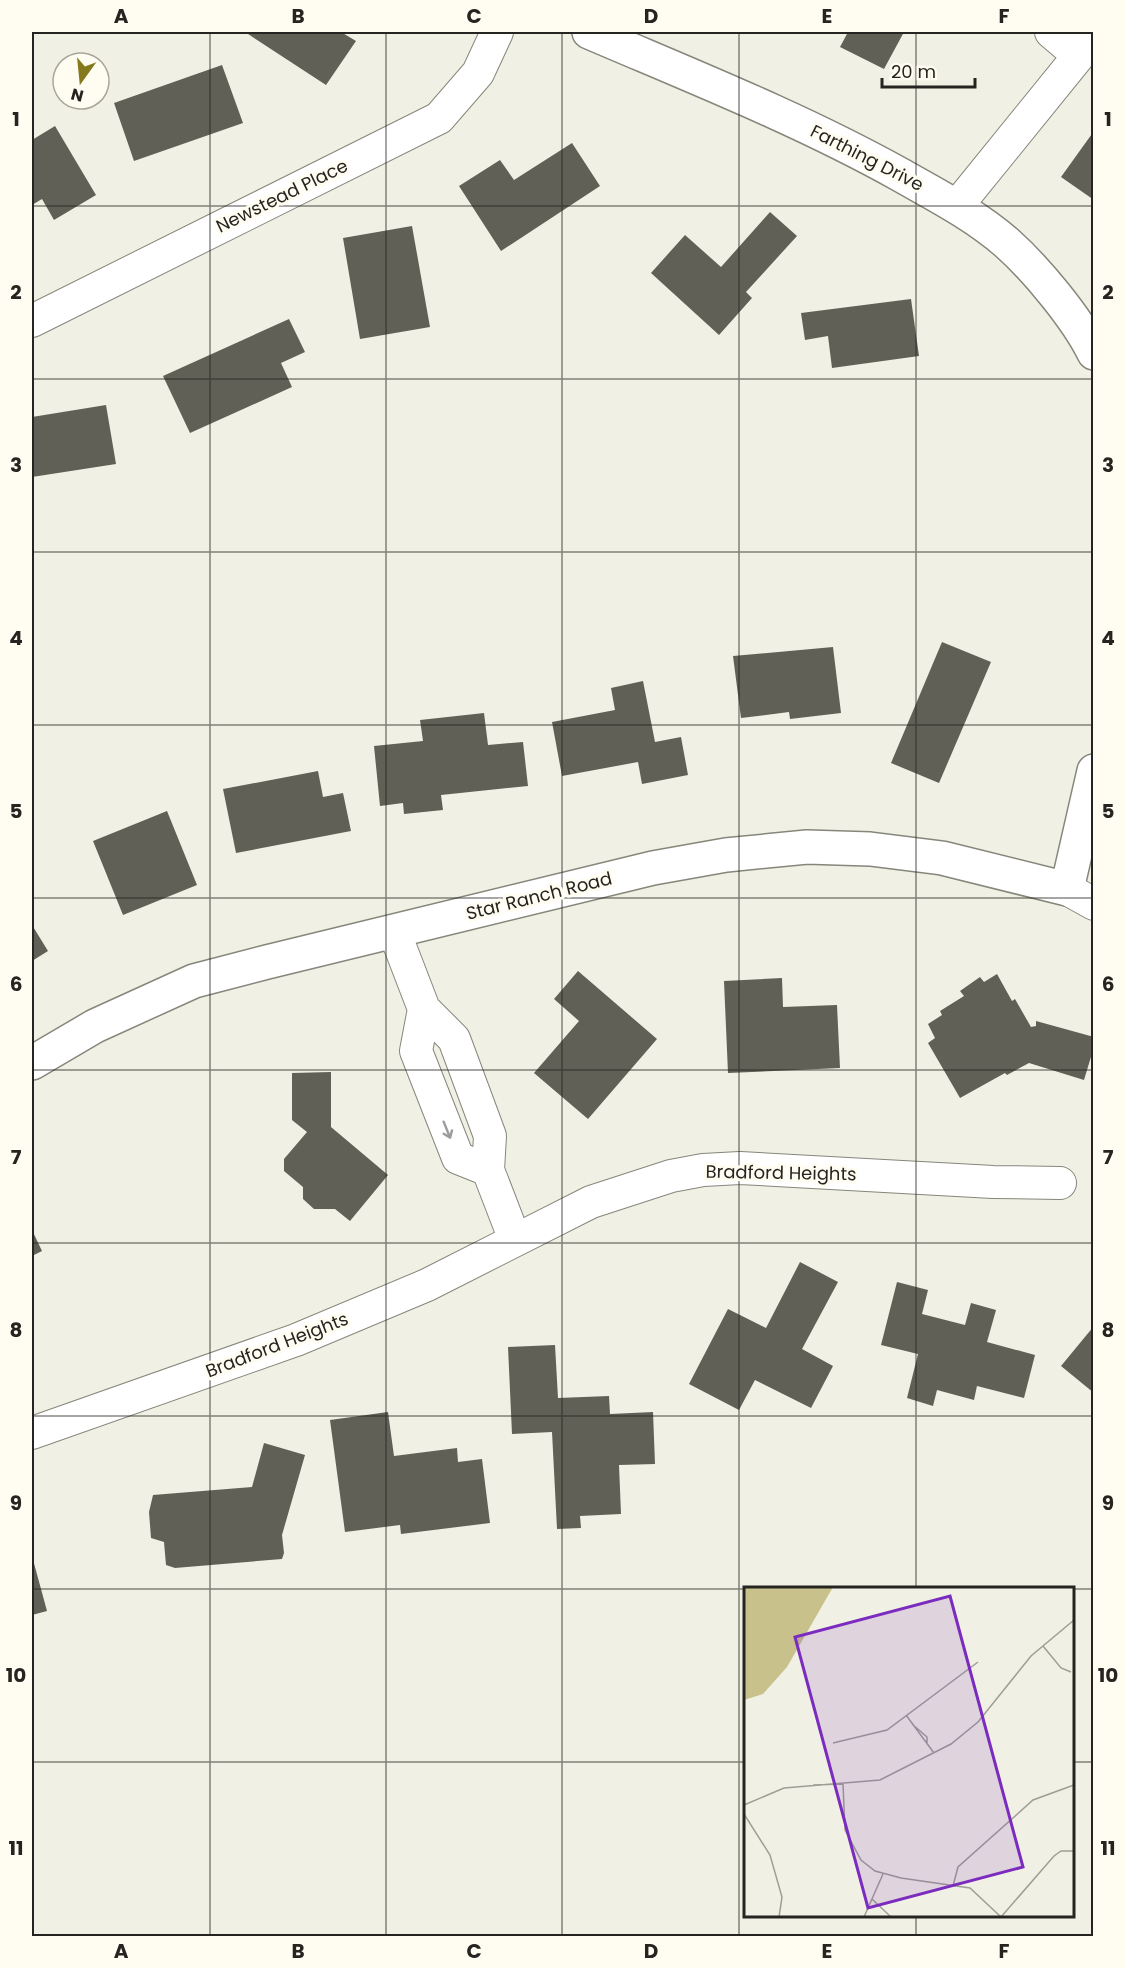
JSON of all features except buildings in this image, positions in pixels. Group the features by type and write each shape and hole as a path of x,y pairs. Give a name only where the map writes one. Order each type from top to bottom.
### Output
{"street":[{"name":"Newstead Place","path":"32,321 439,118 478,73 496,32"},
{"name":"Farthing Drive","path":"589,32 847,145 957,206 1007,243 1037,275 1086,337 1094,353"},
{"path":"957,206 1086,46 1051,32"},
{"path":"1084,892 1094,771"},
{"name":"Star Ranch Road","path":"32,1063 95,1026 194,981 653,868 726,855 807,847 870,849 942,858 1084,892"},
{"path":"394,931 424,1009 416,1051 419,1059 458,1158 488,1170 515,1240"},
{"name":"Bradford Heights","path":"32,1433 296,1340 427,1285 591,1202 671,1176 703,1170 740,1168 993,1182 1060,1183"}]}
